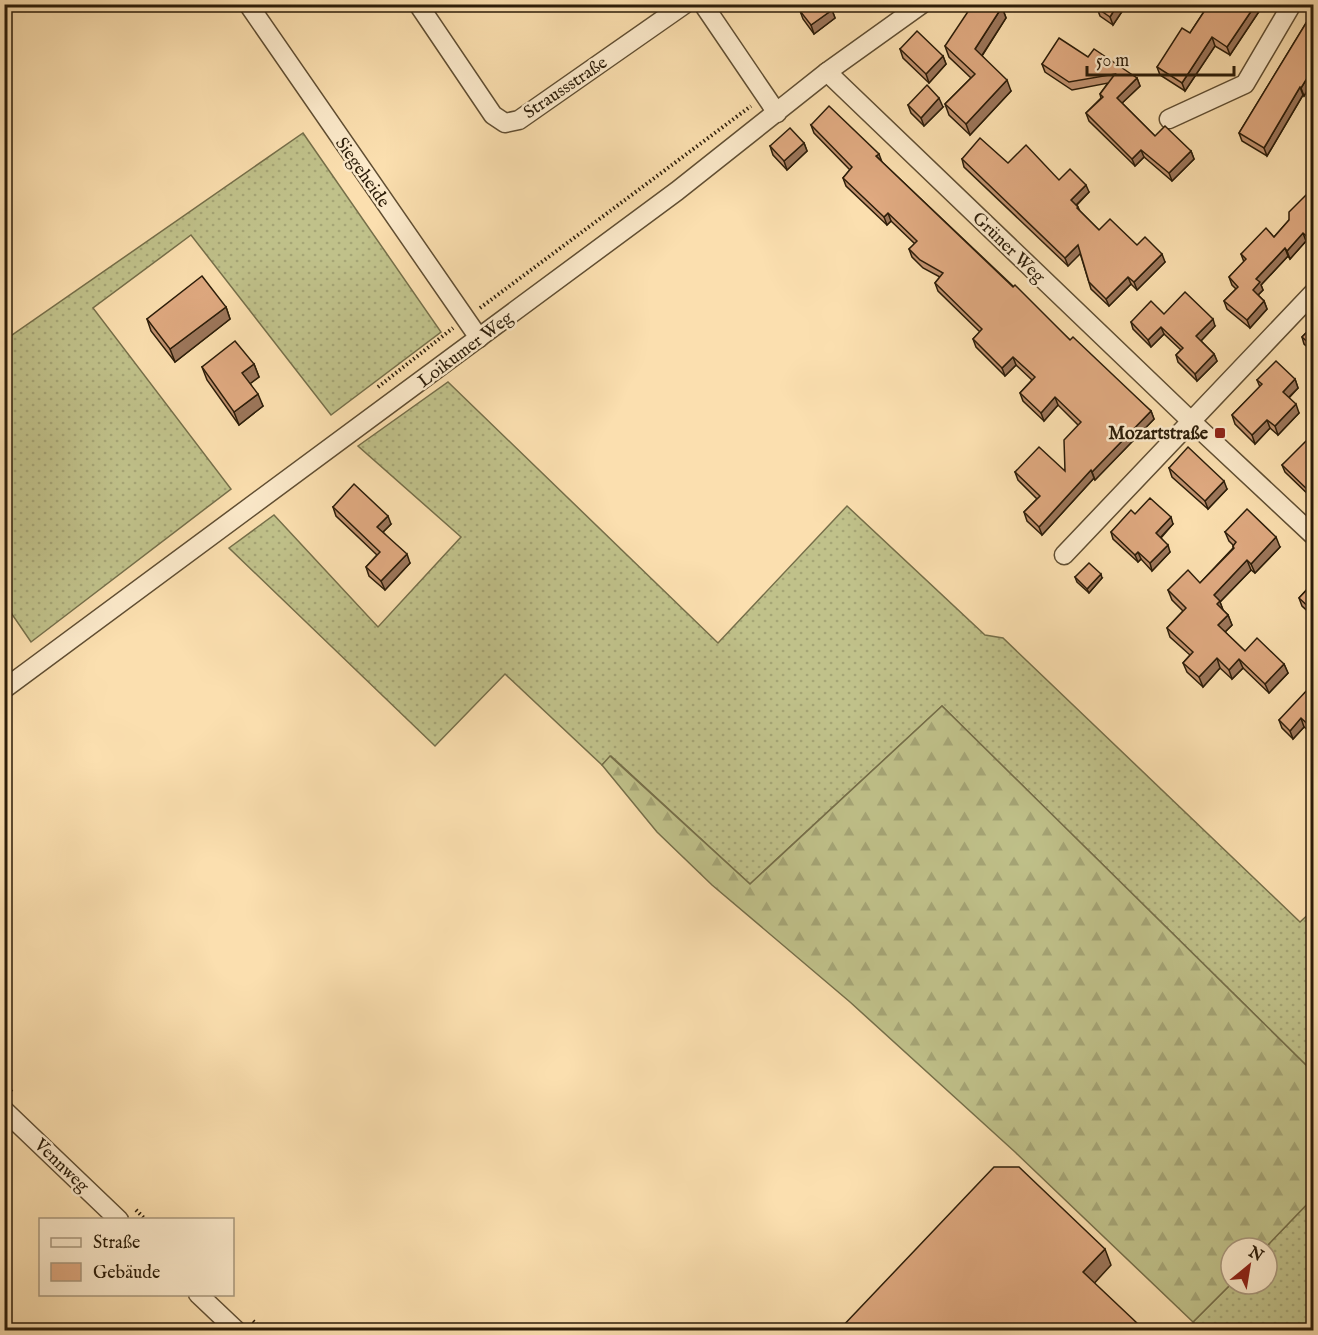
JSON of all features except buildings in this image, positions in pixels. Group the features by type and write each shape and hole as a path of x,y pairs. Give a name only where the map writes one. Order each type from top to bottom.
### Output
{"street":[{"name":"Siegeheide","path":"248,4 479,338"},
{"name":"Straussstraße","path":"418,4 493,115 505,123 519,120 685,4"},
{"path":"703,4 777,113"},
{"name":"Loikumer Weg","path":"4,689 677,191 827,72 922,4"},
{"path":"1169,119 1245,84 1292,4"},
{"name":"Grüner Weg","path":"827,72 1314,536"},
{"path":"1064,555 1314,292"},
{"name":"Vennweg","path":"4,1110 117,1218"},
{"path":"200,1296 236,1330"}],"green space":[{"path":"303,133 441,332 331,415 191,235 93,308 231,489 31,642 5,604 5,340"},
{"path":"448,382 718,643 847,506 985,635 1003,638 1300,922 1313,910 1313,1072 942,706 750,884 611,756 602,765 505,674 435,746 229,548 274,515 378,627 461,537 358,446"},
{"path":"942,706 1313,1072 1313,1198 1277,1236 1219,1236 1219,1296 1193,1322 1015,1152 850,1002 712,885 657,832 602,765 610,756 750,884"},
{"path":"1313,1198 1313,1330 1202,1330 1193,1322 1219,1296 1279,1296 1279,1236 1277,1236"}],"place":[{"name":"Mozartstraße","path":"1220,433"}]}
